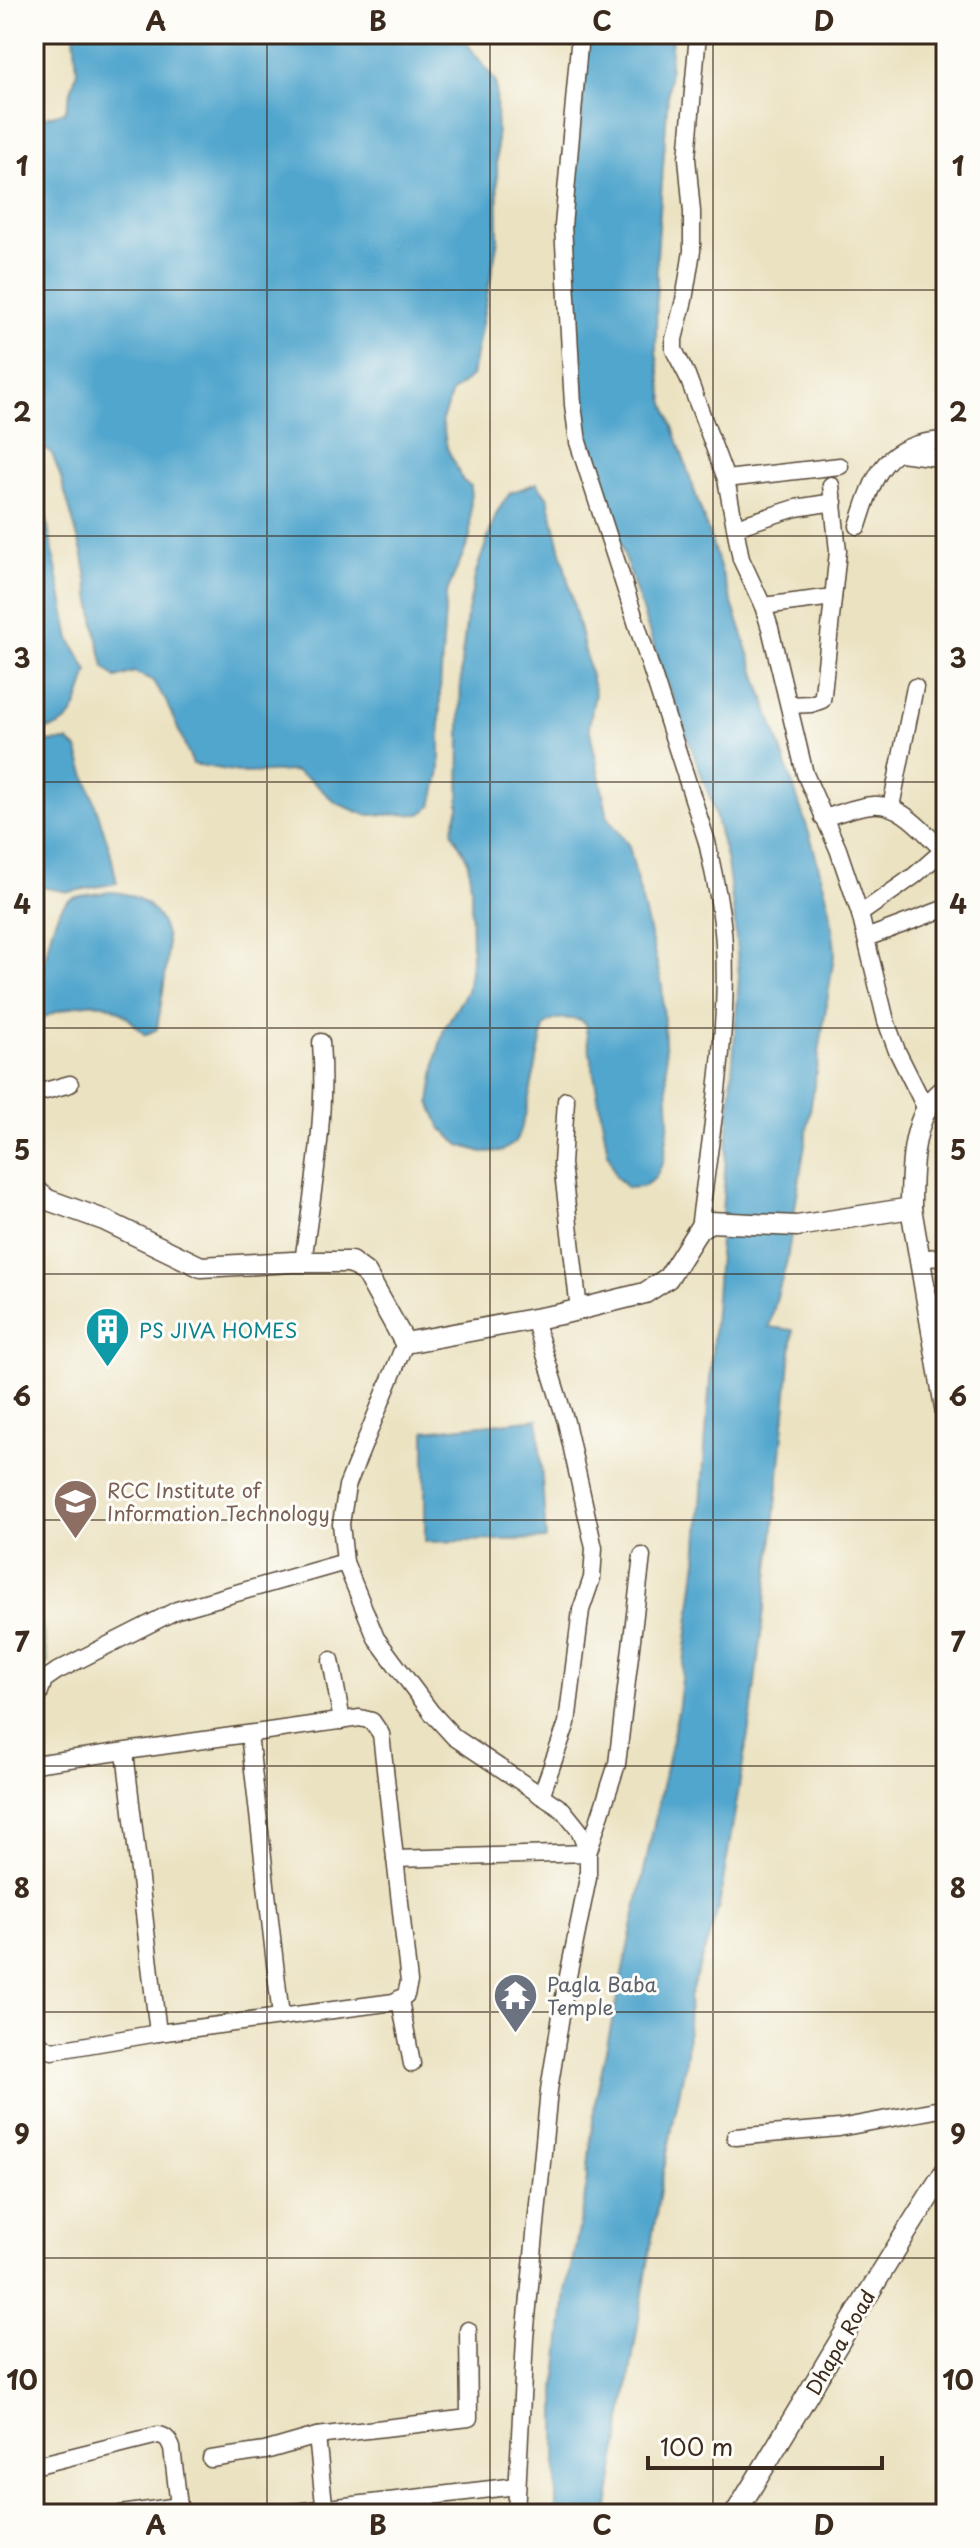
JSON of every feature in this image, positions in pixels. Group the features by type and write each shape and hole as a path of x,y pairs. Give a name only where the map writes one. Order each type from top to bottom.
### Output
{"street":[{"path":"405,1343 579,1310 645,1293 668,1278 705,1226 723,1021 724,942 719,894 707,842 578,442 573,405 563,226 580,34"},
{"path":"698,34 687,158 692,251 674,350 698,402 726,479 741,559 763,606 805,774 838,849 860,914 886,1021 925,1107"},
{"path":"858,526 880,468 900,452 930,440 946,440"},
{"path":"900,452 946,459"},
{"path":"726,479 840,466"},
{"path":"736,527 832,493 838,551 822,700 789,705"},
{"path":"763,606 833,597"},
{"path":"891,807 915,687"},
{"path":"823,818 870,805 891,807 945,849 914,876 860,914"},
{"path":"866,938 946,908"},
{"path":"303,1262 322,1122 324,1077 321,1042"},
{"path":"34,1094 70,1084"},
{"path":"946,1088 925,1107 915,1146 911,1183 911,1208 920,1259 937,1302 946,1413"},
{"path":"566,1100 562,1164 579,1310"},
{"path":"34,1189 48,1200 104,1220 201,1267 351,1262 366,1273 405,1343"},
{"path":"705,1226 797,1226 911,1208"},
{"path":"920,1259 946,1256"},
{"path":"534,1319 566,1422 595,1564 581,1610 567,1723 541,1796"},
{"path":"405,1343 347,1486 341,1524 345,1562 376,1638 431,1712 454,1737 563,1810 579,1830 588,1853"},
{"path":"516,2514 525,2338 548,2106 565,1991 588,1878 588,1853 617,1764 642,1556"},
{"path":"34,1709 44,1680 153,1621 208,1599 345,1562"},
{"path":"331,1660 342,1721"},
{"path":"34,1764 360,1718 372,1721 381,1734 409,1982 406,1995 400,2000 158,2033 52,2051 39,2044 34,2031"},
{"path":"249,1734 281,2017"},
{"path":"125,1752 158,2033"},
{"path":"395,1859 588,1853"},
{"path":"400,2000 412,2064"},
{"path":"735,2137 839,2128 946,2108"},
{"name":"Dhapa Road","path":"735,2514 894,2250 946,2170"},
{"path":"211,2459 265,2451 317,2436 469,2418 468,2330"},
{"path":"34,2466 164,2436 172,2448 179,2510 121,2514"},
{"path":"317,2436 325,2511"},
{"path":"277,2514 325,2511 517,2486"}],"green space":[{"path":"34,1578 48,1663 34,1666"}],"water":[{"path":"74,34 460,34 496,82 498,239 472,376 452,392 442,420 447,448 463,481 471,486 470,538 446,594 440,689 440,771 432,806 420,814 366,815 336,803 311,780 294,771 245,773 193,764 166,701 152,680 134,672 116,678 104,667 83,556 60,475 52,454 34,441 34,120 65,112 77,71"},
{"path":"588,34 672,34 657,256 656,352 664,400 812,842 830,909 835,950 787,1260 769,1327 793,1330 773,1537 751,1716 719,1906 689,1998 687,2055 661,2184 607,2514 556,2514 556,2388 566,2292 584,2204 595,2102 678,1711 697,1560 739,977 727,862 712,803 658,659 582,425 570,245"},
{"path":"34,479 40,486 70,639 88,671 73,713 66,721 48,729 34,728"},
{"path":"537,483 548,498 595,693 589,726 608,818 629,846 662,985 669,1120 664,1160 655,1178 642,1187 627,1188 616,1177 608,1153 585,1024 581,1020 556,1019 544,1027 525,1116 516,1142 502,1151 482,1152 460,1145 441,1128 430,1102 444,1029 467,991 472,957 468,861 452,831 459,807 461,664 467,616 476,572 497,512 510,493"},
{"path":"68,741 77,749 110,850 117,883 69,892 34,886 34,742"},
{"path":"111,892 130,895 146,904 163,925 167,943 166,967 157,1029 145,1035 120,1011 101,1004 71,1007 34,1022 34,983 41,980 59,912 73,898"},
{"path":"538,1419 546,1539 425,1542 425,1431"}],"place":[{"name":"PS JIVA HOMES","path":"108,1369"},
{"name":"RCC Institute of Information Technology","path":"76,1541"},
{"name":"Pagla Baba Temple","path":"516,2034"}]}
